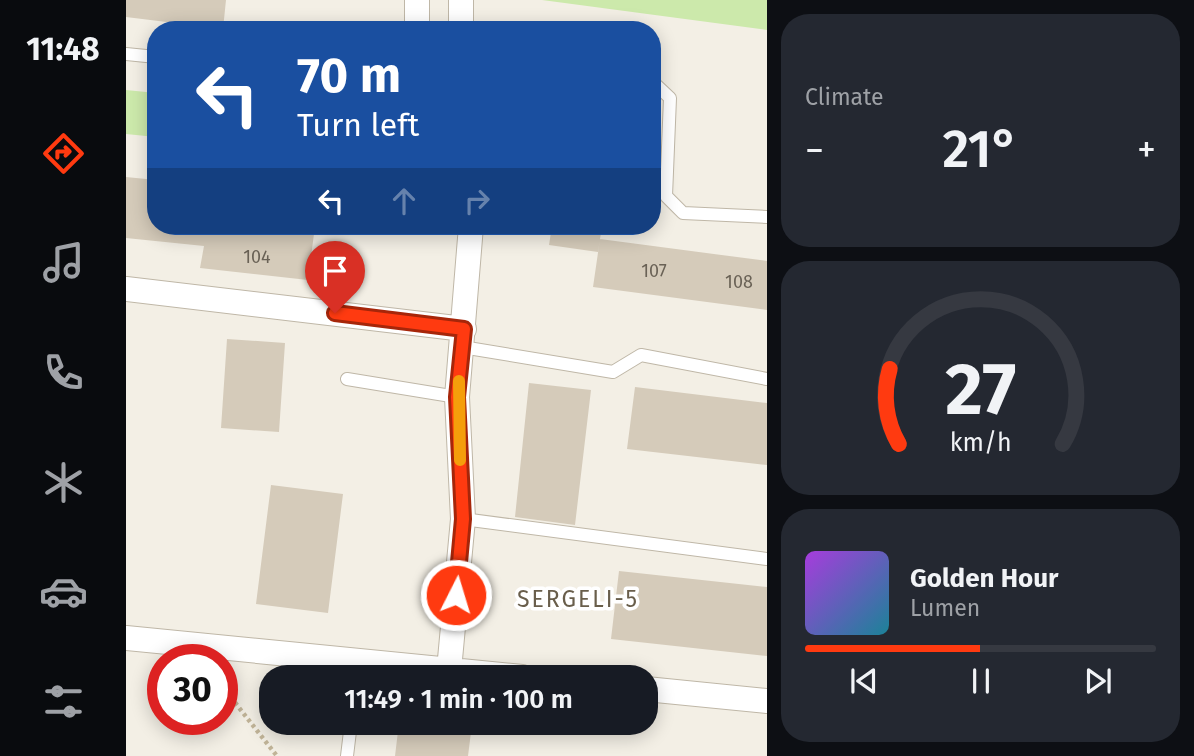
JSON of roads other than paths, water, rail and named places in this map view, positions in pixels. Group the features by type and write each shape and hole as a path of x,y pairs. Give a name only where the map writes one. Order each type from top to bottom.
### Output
{"street":[{"path":"417,0 417,21"},
{"path":"461,0 461,21"},
{"path":"449,665 463,519 457,397 470,235"},
{"path":"126,289 463,338"},
{"path":"126,638 327,665"},
{"path":"658,690 767,701"}],"lane":[{"path":"126,54 147,56"},
{"path":"661,90 670,98 666,196 683,213 767,217"},
{"path":"126,289 126,294"},
{"path":"463,338 613,372 641,355 767,379"},
{"path":"346,379 457,397"},
{"path":"463,519 767,559"},
{"path":"347,756 350,735"}],"district":[{"name":"SERGELI-5","path":"578,599"}]}
